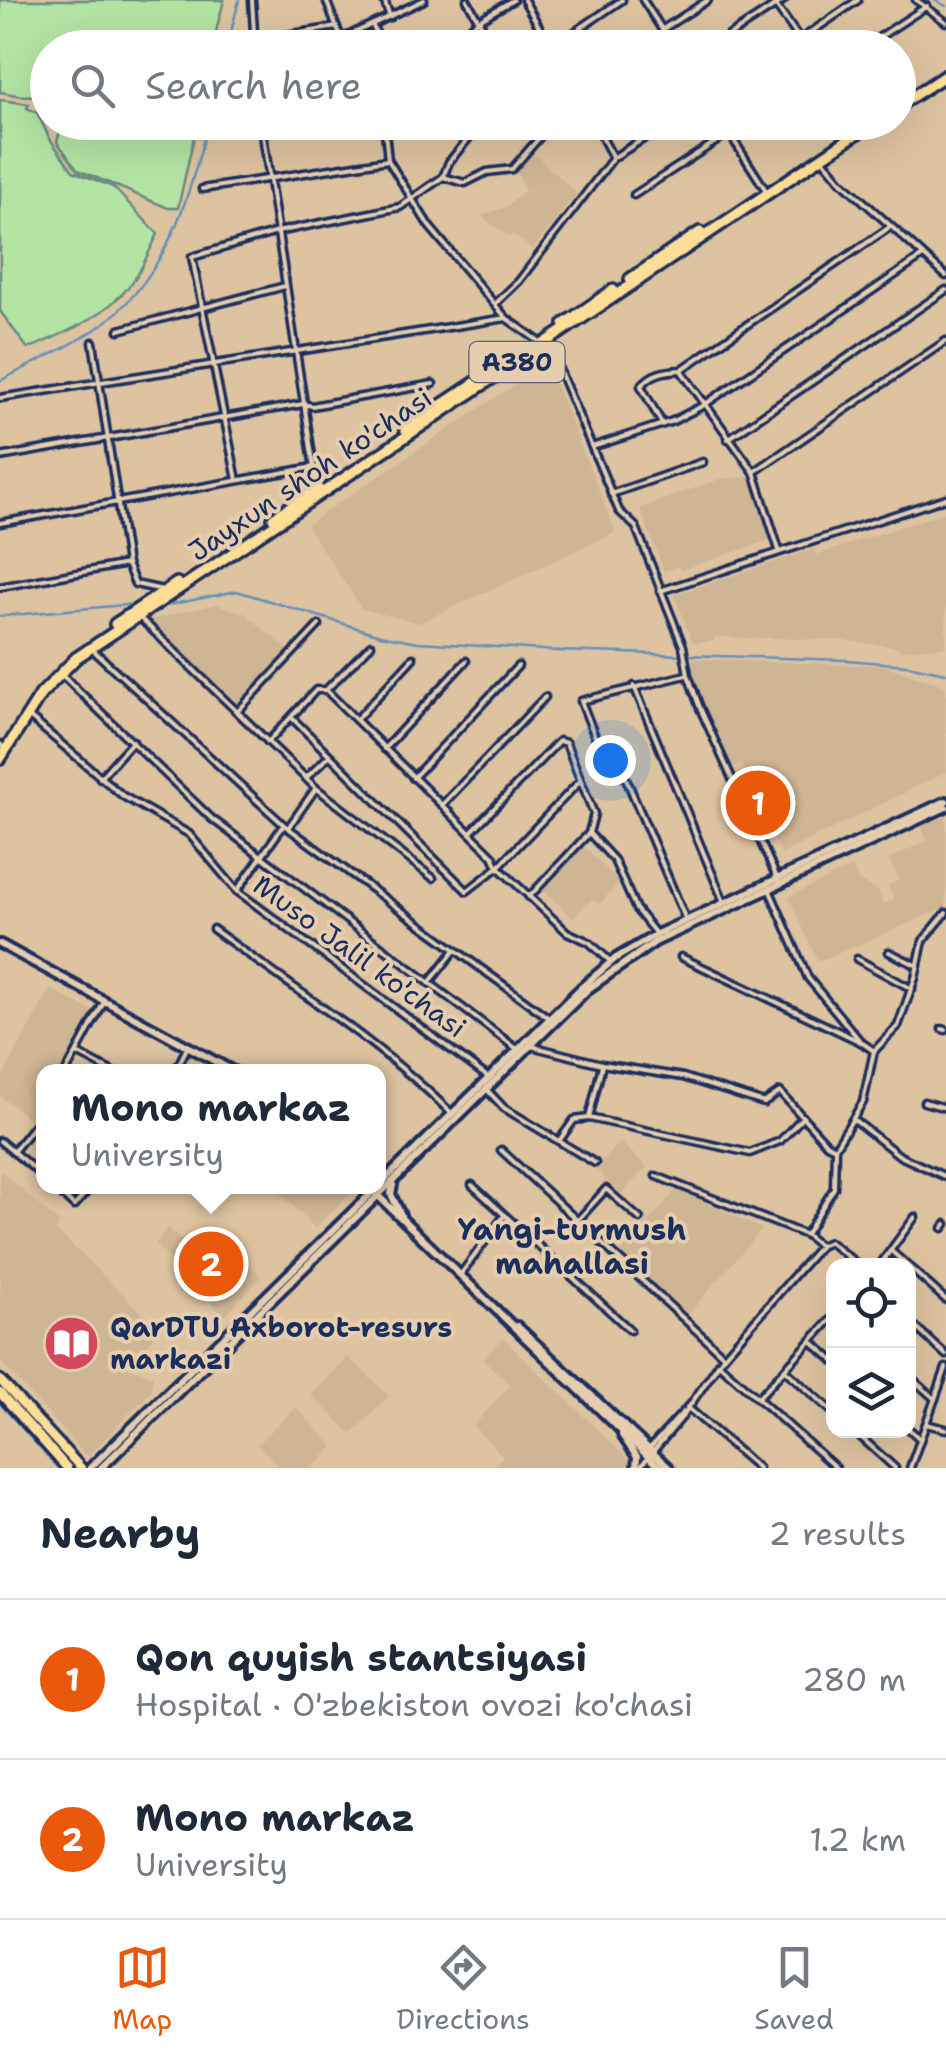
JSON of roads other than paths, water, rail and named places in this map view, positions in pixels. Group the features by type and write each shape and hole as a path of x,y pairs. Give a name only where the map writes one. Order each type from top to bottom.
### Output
{"highway":[{"path":"916,91 946,72"},
{"name":"Jayxun shoh ko'chasi","path":"1,746 36,691 58,666 160,602 835,140"},
{"name":"Jayxun shoh ko'chasi","path":"0,759 26,714 60,672 165,591 847,140"}],"main road":[{"path":"404,1221 391,1194 393,1178 489,1078 531,1046 588,989 632,955 778,881 946,804"},
{"path":"386,1183 487,1090 518,1049 612,962 656,934 768,886"},
{"path":"0,944 221,1064"},
{"path":"386,1179 393,1178"},
{"path":"101,1468 372,1194"},
{"path":"376,1194 620,1429 669,1468"},
{"path":"511,1323 649,1453 660,1468"},
{"path":"0,1380 81,1468"},
{"path":"90,1468 180,1386"},
{"path":"0,1393 67,1468"},
{"path":"620,1429 637,1458 638,1468"}],"street":[{"path":"252,0 254,30"},
{"path":"326,0 338,30"},
{"path":"384,0 390,17"},
{"path":"362,30 424,0"},
{"path":"467,0 484,30"},
{"path":"467,30 513,0"},
{"path":"524,0 541,30"},
{"path":"575,30 622,0"},
{"path":"643,0 662,29 708,0"},
{"path":"736,30 784,0"},
{"path":"814,30 858,0"},
{"path":"916,0 946,22"},
{"path":"774,3 794,30"},
{"path":"890,30 927,6"},
{"path":"373,26 375,30"},
{"path":"318,30 337,27"},
{"path":"264,140 317,488"},
{"path":"386,140 388,160 429,226 506,318 540,343 566,381 619,511 636,527 683,646 688,675 778,881"},
{"path":"237,480 192,256 278,232 400,207 444,177 449,162 465,140"},
{"path":"444,177 465,183 487,172 512,169 537,140"},
{"path":"604,140 613,158"},
{"path":"495,304 519,282 613,158 642,140"},
{"path":"634,195 720,140"},
{"path":"733,140 765,189"},
{"path":"821,157 841,181 946,276"},
{"path":"202,189 388,160"},
{"path":"662,424 640,386 659,372 681,370 890,227"},
{"path":"592,447 673,421 704,404 923,256"},
{"path":"120,330 285,286"},
{"path":"728,440 946,290"},
{"path":"0,398 506,318"},
{"path":"754,472 946,340"},
{"path":"93,342 127,564 134,584 165,591"},
{"path":"681,370 754,472 778,550"},
{"path":"0,457 225,416 303,404 312,406 433,384"},
{"path":"611,494 703,462"},
{"path":"0,523 314,466"},
{"path":"660,591 946,498"},
{"path":"0,587 127,564"},
{"path":"136,614 316,788 433,878"},
{"path":"238,711 319,624"},
{"path":"268,742 316,690 326,690 371,645"},
{"path":"91,648 286,826 550,1018"},
{"path":"356,720 413,658"},
{"path":"384,749 466,661"},
{"path":"413,778 518,666"},
{"path":"60,672 211,818 518,1049"},
{"path":"686,920 614,750 610,744 599,747 581,701 688,675"},
{"path":"634,686 724,902"},
{"path":"326,690 493,856 498,867 529,897 567,932 589,942 612,962"},
{"path":"442,806 545,696"},
{"name":"Muso Jalil ko'chasi","path":"26,714 134,804 189,834 237,892 489,1078"},
{"path":"292,718 467,891 498,867 580,780"},
{"path":"470,834 559,741 566,743 594,814 589,833 529,897"},
{"path":"100,778 133,742"},
{"path":"307,778 330,755"},
{"path":"237,892 316,788"},
{"path":"589,833 614,860 636,909 656,934"},
{"path":"768,886 808,978 861,1042"},
{"path":"806,1235 834,1188 835,1148 863,1102 874,1051 898,1026 923,941 946,913"},
{"path":"212,929 367,1043 452,1114"},
{"path":"428,984 455,950"},
{"path":"889,952 918,966"},
{"path":"681,957 874,1051"},
{"path":"857,959 912,989"},
{"path":"70,1064 104,1002"},
{"path":"179,1064 188,1046"},
{"path":"531,1046 602,1064 683,1077 764,1102 780,1092 835,1148"},
{"path":"77,1052 99,1064"},
{"path":"589,1118 602,1064"},
{"path":"487,1090 504,1108 595,1163"},
{"path":"924,1102 946,1108"},
{"path":"559,1142 574,1120 589,1118 750,1152 780,1141 803,1117"},
{"path":"853,1118 900,1156 946,1177"},
{"path":"13,1152 36,1122"},
{"path":"0,1141 36,1171"},
{"path":"501,1150 724,1356"},
{"path":"656,1176 806,1235 820,1246"},
{"path":"472,1186 630,1330"},
{"path":"578,1220 606,1190 640,1218"},
{"path":"61,1194 74,1206 85,1194"},
{"path":"461,1274 504,1216"},
{"path":"885,1258 915,1216"},
{"path":"638,1468 718,1363 820,1246 829,1242 850,1258"},
{"path":"891,1251 899,1258"},
{"path":"916,1273 946,1300"},
{"path":"758,1398 826,1324"},
{"path":"916,1327 946,1355"},
{"path":"810,1340 826,1354"},
{"path":"718,1363 836,1468"},
{"path":"910,1468 946,1368"},
{"path":"784,1369 826,1406"},
{"path":"916,1382 935,1399"},
{"path":"685,1409 758,1468"},
{"path":"926,1424 946,1429"},
{"path":"916,1435 920,1439"},
{"path":"862,1438 894,1468"}],"waterway":[{"path":"232,30 239,0"},
{"path":"935,0 946,6"},
{"path":"0,381 96,329 140,288 171,237 203,140"},
{"path":"159,607 237,591 380,635 418,642 558,651 846,660 946,673"},
{"path":"0,616 136,604"},
{"path":"0,1404 58,1468"}],"place":[{"name":"Qon quyish stantsiyasi","path":"758,803"},
{"name":"Mono markaz","path":"211,1264"},
{"name":"QarDTU Axborot-resurs markazi","path":"71,1343"}],"district":[{"name":"Yangi-turmush mahallasi","path":"572,1246"}]}
